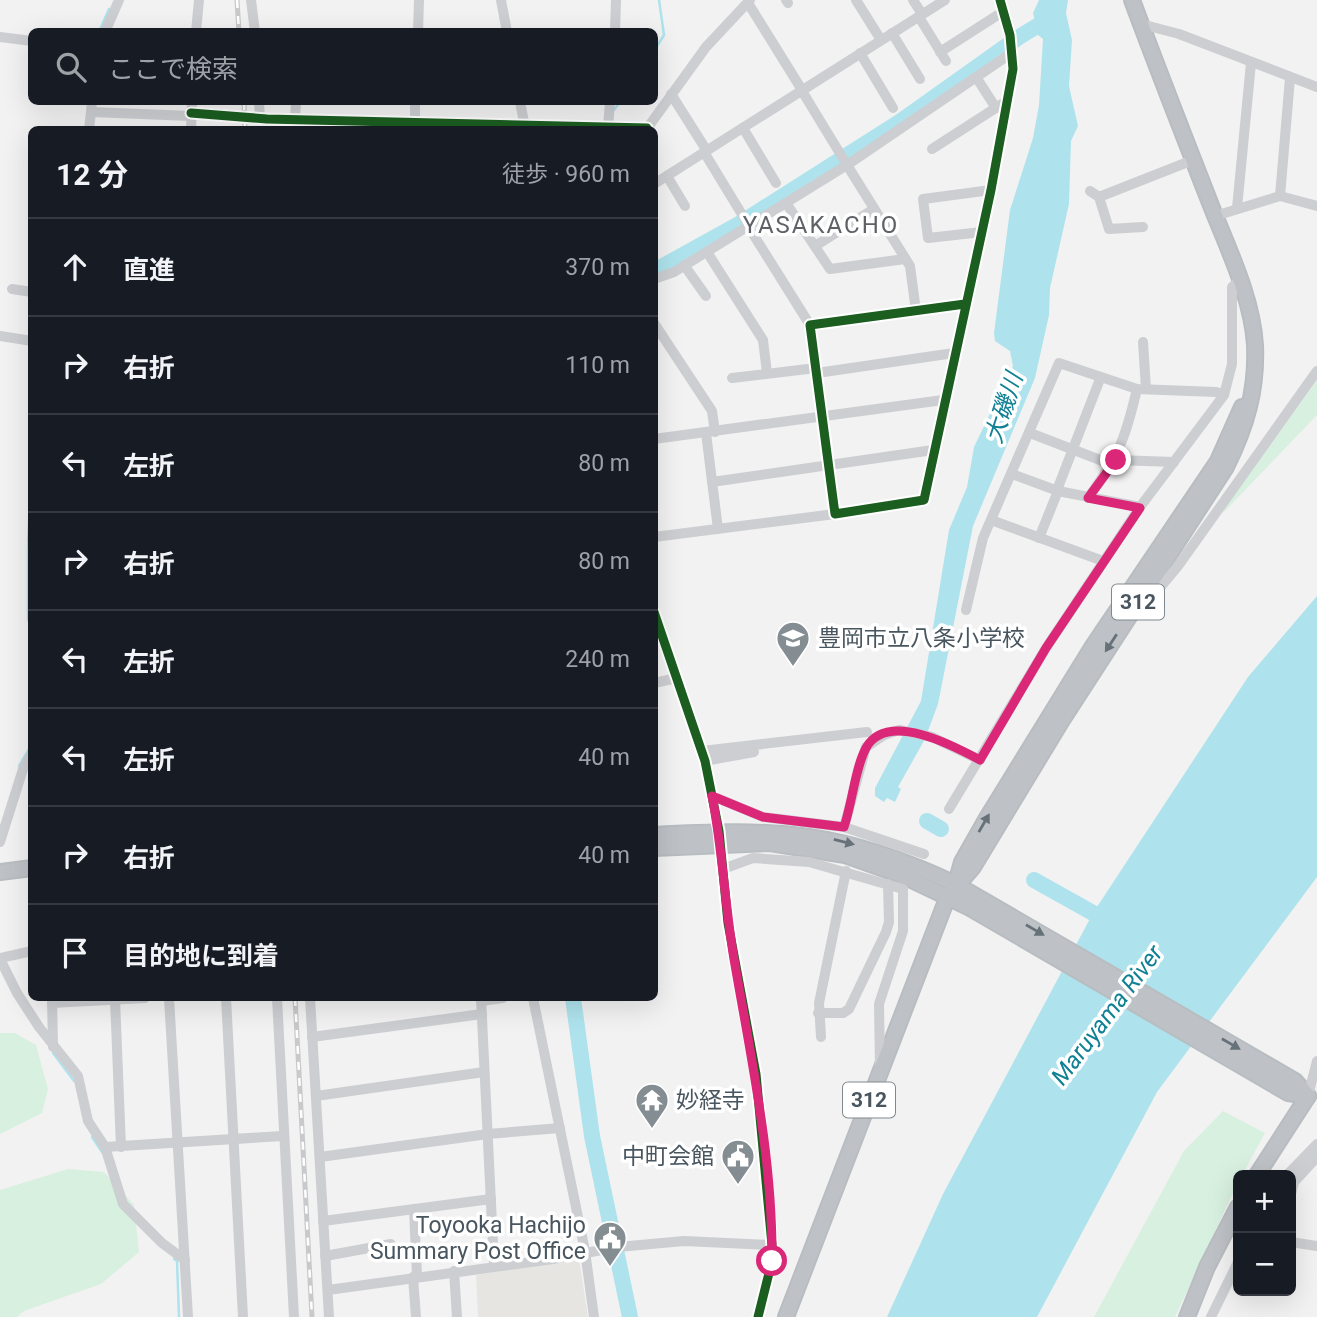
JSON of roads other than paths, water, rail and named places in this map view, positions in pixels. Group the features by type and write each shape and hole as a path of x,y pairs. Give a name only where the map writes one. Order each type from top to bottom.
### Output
{"highway":[{"name":"312","path":"786,1317 952,890 973,867 1082,688 1226,467 1250,411 1254,375 1254,333 1244,298 1132,0"},
{"path":"658,847 757,831 819,837 912,866 1308,1096 1260,1170"},
{"path":"658,835 720,837"},
{"path":"0,872 28,868"},
{"path":"1187,1317 1207,1267 1233,1218"}],"street":[{"path":"106,28 120,0"},
{"path":"197,28 199,0"},
{"path":"251,0 254,28"},
{"path":"418,28 419,0"},
{"path":"501,0 506,28"},
{"path":"615,28 616,0"},
{"path":"856,0 880,40"},
{"path":"658,536 924,500 943,400 991,190 1008,100 1013,52 1002,6 943,57 913,0"},
{"path":"658,182 945,0"},
{"path":"649,126 705,47 749,1 910,266 916,311"},
{"path":"1141,24 1179,34 1317,88"},
{"path":"892,33 920,79"},
{"path":"0,37 28,40"},
{"path":"658,277 684,265 746,223 786,202 1013,52"},
{"path":"860,53 893,108"},
{"path":"1237,208 1251,64"},
{"path":"976,77 996,108"},
{"path":"1280,195 1290,78"},
{"path":"671,94 746,223 810,324 835,514"},
{"path":"932,149 1008,100"},
{"path":"259,105 260,119"},
{"path":"295,120 296,105"},
{"path":"415,105 415,125"},
{"path":"89,126 91,107 191,110 260,119 525,126 521,105"},
{"path":"608,126 610,105"},
{"path":"743,128 776,183"},
{"path":"1143,227 1109,229 1094,194 1193,159"},
{"path":"667,176 685,206"},
{"path":"982,232 928,238 923,199 991,190"},
{"path":"1215,216 1280,195 1317,206"},
{"path":"786,202 830,270 905,259"},
{"path":"815,246 874,209"},
{"path":"706,252 763,340 766,373"},
{"path":"684,265 705,296"},
{"path":"949,809 1046,648 1103,561 1223,395 1232,365 1232,287 1239,281"},
{"path":"12,289 28,291"},
{"path":"810,324 965,304"},
{"path":"0,336 28,340"},
{"path":"659,341 712,411 712,482 718,528"},
{"path":"1088,498 1114,462 1124,442 1142,389 1143,342"},
{"path":"732,379 954,353"},
{"path":"966,610 991,520 1059,363 1100,379 1142,389 1216,391 1223,395"},
{"path":"1143,608 1178,566 1317,372"},
{"path":"1039,538 1100,379"},
{"path":"658,439 823,419 943,400"},
{"path":"1030,433 1072,450 1114,462 1174,462"},
{"path":"712,482 933,450"},
{"path":"1012,474 1057,490 1140,508"},
{"path":"991,520 1103,561"},
{"path":"658,623 703,756 712,796 720,837 728,923 756,1074 772,1245 772,1261 758,1317"},
{"path":"658,682 677,678"},
{"path":"844,827 866,747 884,735 899,730 932,737 980,760"},
{"path":"703,756 754,752 763,745 867,732"},
{"path":"0,842 28,761"},
{"path":"712,796 763,817 844,827 912,866"},
{"path":"723,869 753,858 770,858 809,862 888,884"},
{"path":"888,884 912,866"},
{"path":"880,1070 879,1004 902,931 912,866"},
{"path":"821,1037 818,1013 846,871"},
{"path":"818,1013 843,1013 849,1009 886,932 889,922 888,884"},
{"path":"28,952 0,958 17,993 53,1047 78,1076 89,1121 105,1147 123,1204 162,1243 185,1260"},
{"path":"52,1001 53,1047"},
{"path":"115,1001 121,1147"},
{"path":"169,1001 188,1317"},
{"path":"226,1001 243,1317"},
{"path":"277,1001 282,1136 294,1317"},
{"path":"310,1001 329,1317"},
{"path":"481,1001 494,1265"},
{"path":"534,1001 585,1251 594,1317"},
{"path":"312,1037 482,1014"},
{"path":"1308,1096 1317,1061"},
{"path":"316,1096 484,1072"},
{"path":"320,1157 488,1134 560,1128"},
{"path":"105,1147 282,1136"},
{"path":"1292,1170 1317,1144"},
{"path":"1296,1180 1317,1157"},
{"path":"323,1221 491,1199"},
{"path":"414,1209 416,1317"},
{"path":"1224,1239 1233,1229"},
{"path":"328,1290 494,1265 553,1259 585,1251 684,1241 772,1245"},
{"path":"1296,1243 1317,1246"},
{"path":"325,1256 391,1244"},
{"path":"454,1271 457,1317"},
{"path":"1211,1317 1233,1272"}],"water":[{"path":"1039,0 1068,0 1066,13 1072,40 1069,86 1078,126 1071,141 1069,204 1050,288 1049,315 1035,378 973,526 938,704 925,739 898,787 901,789 895,802 887,798 884,802 875,796 875,788 921,701 949,530 967,487 974,447 1013,366 1010,351 995,341 994,333 1010,210 1033,138 1039,105 1043,39 1038,35 1033,13"},
{"name":"Maruyama River","path":"1317,596 1317,877 1157,1092 1037,1317 887,1317 943,1194 1093,913 1248,677"}],"waterway":[{"path":"658,45 664,35 659,0"},
{"path":"101,28 109,9"},
{"path":"658,269 739,224 901,121 1019,37 1052,17"},
{"path":"614,110 618,105"},
{"path":"28,548 28,619"},
{"path":"19,766 28,751"},
{"name":"大磯川","path":"927,821 941,829"},
{"name":"大磯川","path":"1034,880 1093,913 1108,926"},
{"path":"573,1001 592,1136 630,1317"},
{"path":"53,1053 74,1081"},
{"path":"92,1137 102,1152"},
{"path":"174,1259 177,1261 179,1317"}],"railway":[{"path":"237,0 239,28"},
{"path":"244,105 245,126"},
{"path":"295,1001 312,1317"}],"place":[{"name":"豊岡市立八条小学校","path":"793,668"},
{"name":"妙経寺","path":"652,1130"},
{"name":"中町会館","path":"738,1186"},
{"name":"Toyooka Hachijo Summary Post Office","path":"610,1268"}],"district":[{"name":"YASAKACHO","path":"821,225"}]}
